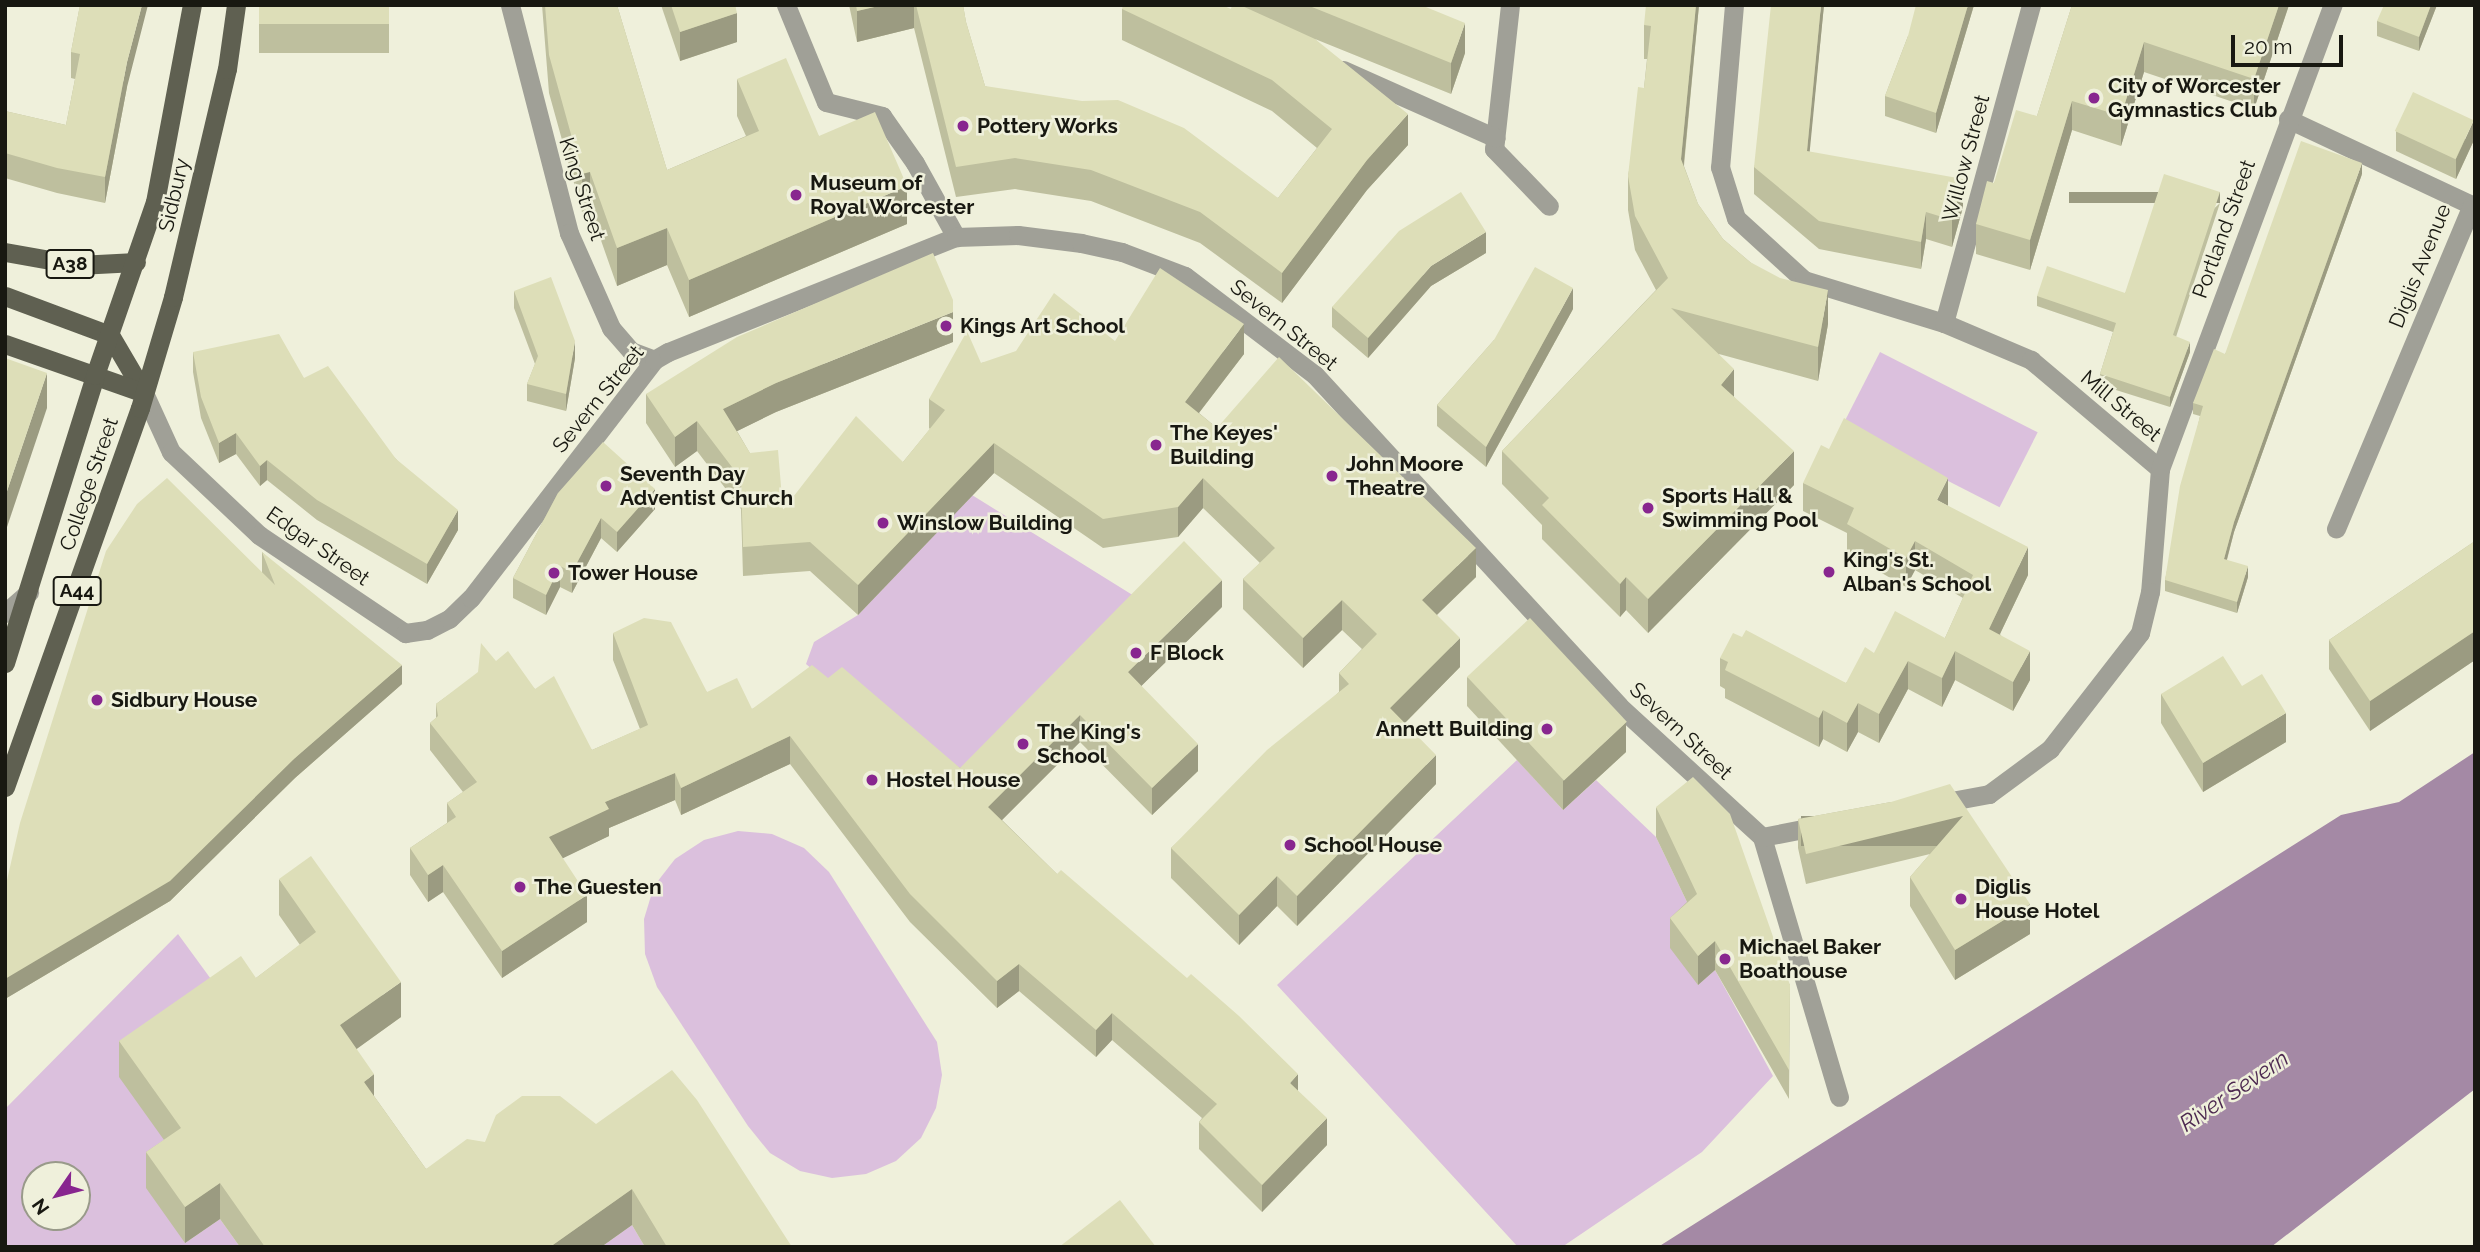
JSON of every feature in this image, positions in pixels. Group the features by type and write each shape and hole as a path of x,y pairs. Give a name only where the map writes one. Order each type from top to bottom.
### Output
{"main road":[{"name":"Sidbury","path":"95,374 155,202 192,5"},
{"name":"Sidbury","path":"144,393 215,123 236,5"},
{"name":"A38","path":"5,252 78,265 136,262"},
{"name":"A38","path":"5,296 110,335"},
{"path":"110,335 144,393"},
{"path":"5,344 144,393"},
{"name":"College Street","path":"5,663 95,374"},
{"name":"College Street","path":"5,787 144,393"}],"street":[{"name":"King Street","path":"510,5 569,233 611,328 631,351 654,360"},
{"path":"786,5 826,102 882,116 956,237"},
{"path":"1495,144 1510,5"},
{"name":"Mill Street","path":"1734,5 1720,167 1736,218 1804,281 1944,323 2031,360 2160,469 2150,592 2140,633 2050,749 1989,794 1909,809"},
{"name":"Willow Street","path":"1944,323 2031,5"},
{"name":"Portland Street","path":"2160,469 2333,5"},
{"path":"1324,61 1495,144 1549,206"},
{"name":"Diglis Avenue","path":"2288,120 2473,202 2336,529"},
{"name":"Severn Street","path":"471,598 654,360 733,322 956,237 1018,235 1082,243 1122,252 1185,276 1315,374 1619,706 1762,837"},
{"name":"Edgar Street","path":"144,393 171,452 259,536 405,633 427,630 449,619 471,598"},
{"path":"5,612 29,592"},
{"path":"1839,1097 1762,837 1842,822"}],"shaded area":[{"path":"1880,352 2038,432 2000,507 1842,427"},
{"path":"972,495 1147,604 953,789 806,664 814,642 858,615"},
{"path":"1517,760 1563,810 1596,780 1656,837 1697,923 1698,985 1715,970 1773,1076 1702,1152 1562,1247 1518,1247 1277,985"},
{"path":"738,831 772,834 804,848 829,872 937,1042 942,1075 936,1108 921,1138 896,1161 866,1174 832,1178 800,1171 770,1153 748,1126 657,987 645,954 644,919 654,886 675,859 704,840"},
{"path":"178,934 227,1001 181,1164 185,1243 220,1219 240,1247 5,1247 5,1109"},
{"path":"632,1225 645,1247 601,1247"}],"water":[{"name":"River Severn","path":"2475,752 2475,1089 2271,1247 1658,1247 2341,815 2399,802"}],"building":[{"path":"80,5 142,5 127,62 105,177 57,168 5,153 5,111 66,125 80,54 71,52"},
{"path":"259,5 389,5 389,24 259,24"},
{"path":"545,5 617,5 667,170 759,131 737,79 786,58 819,136 875,112 907,186 689,280 667,228 617,248 590,172 582,174 549,55"},
{"path":"671,5 735,5 737,13 680,32"},
{"path":"856,5 883,5 857,11"},
{"path":"916,5 963,5 985,86 1082,101 1118,100 1184,128 1278,198 1332,129 1272,80 1122,9 1123,5 1222,5 1231,9 1232,5 1240,5 1315,39 1408,114 1367,160 1282,273 1200,212 1091,170 1015,158 956,167"},
{"path":"1307,5 1421,5 1465,23 1451,63"},
{"path":"1646,5 1696,5 1681,159 1698,204 1723,239 1750,262 1780,278 1828,290 1818,347 1671,308 1734,369 1721,385 1794,451 1648,599 1626,577 1620,584 1542,505 1549,498 1502,451 1668,278 1635,216 1628,176 1638,87 1644,88 1651,26 1644,25"},
{"path":"1771,5 1821,5 1807,151 1963,179 1952,220 1926,212 1921,242 1819,221 1754,167"},
{"path":"1916,5 1968,5 1936,113 1885,96 1908,36"},
{"path":"2072,5 2279,5 2254,79 2144,42 2121,116 2072,101 2030,240 1976,224 1987,181 1994,183 2016,110 2037,116"},
{"path":"2384,5 2431,5 2419,37 2377,21"},
{"path":"2413,92 2474,120 2456,159 2395,131"},
{"path":"2301,141 2362,163 2234,522 2224,559 2248,566 2237,602 2165,580 2180,486 2203,406 2193,403 2214,349 2225,354"},
{"path":"2164,174 2220,192 2173,335 2190,342 2170,397 2100,374 2116,323 2037,296 2047,266 2125,293"},
{"path":"1461,192 1486,232 1431,266 1368,338 1332,307 1399,231"},
{"path":"933,253 953,300 953,312 776,383 723,409 750,453 778,450 783,510 856,416 903,462 945,410 929,399 967,331 981,363 1016,351 1054,293 1115,341 1160,268 1244,324 1185,402 1217,428 1279,357 1476,548 1422,600 1460,638 1390,708 1436,755 1297,896 1277,876 1239,915 1171,848 1267,750 1349,684 1339,673 1377,634 1342,600 1303,638 1243,579 1275,548 1203,478 1178,507 1103,519 994,443 858,585 810,542 743,547 741,479 697,421 675,437 646,394 737,337"},
{"path":"1535,267 1573,288 1486,447 1437,405 1494,340"},
{"path":"551,277 575,341 566,394 527,384 538,356 514,291"},
{"path":"279,334 304,378 328,366 396,459 458,510 427,564 317,500 267,460 260,466 236,433 219,443 201,397 193,352"},
{"path":"5,358 47,373 5,497"},
{"path":"1844,418 1948,478 1937,500 2028,547 1989,629 2030,651 2013,682 1955,651 1942,678 1908,661 1879,714 1858,703 1847,723 1823,710 1819,718 1725,670 1728,662 1720,658 1733,633 1742,637 1746,630 1846,683 1865,647 1874,653 1895,611 1945,638 1973,575 1915,541 1906,558 1847,524 1854,508 1803,483 1821,445 1829,449"},
{"path":"603,442 655,489 617,532 601,518 572,572 560,566 546,595 513,578 558,493"},
{"path":"167,478 275,585 262,552 402,665 295,758 170,881 5,979 5,889 20,823 106,551 137,504"},
{"path":"1184,541 1222,580 1128,672 1198,744 1152,788 1080,715 988,807 1057,874 1061,870 1187,978 1191,974 1298,1074 1290,1083 1327,1118 1262,1185 1199,1122 1217,1104 1112,1013 1096,1030 1019,964 997,981 910,894 790,736 681,788 675,773 605,802 609,809 549,837 587,895 502,951 443,865 428,875 410,848 456,817 447,803 477,782 430,723 438,716 436,704 478,672 481,643 496,661 508,651 535,689 554,676 592,750 648,725 613,633 644,618 671,622 707,692 737,678 752,709 812,665 828,678 842,667 960,768"},
{"path":"2475,541 2475,631 2370,701 2329,640"},
{"name":"Annett Building","path":"1530,618 1627,722 1564,781 1467,677"},
{"path":"2223,656 2242,686 2262,674 2286,713 2203,763 2161,694"},
{"name":"Michael Baker Boathouse","path":"1693,777 1730,814 1790,985 1789,1070 1715,941 1698,956 1670,918 1697,894 1656,807"},
{"path":"1950,784 2030,904 1955,950 1910,877 1963,816 1806,854 1798,819 1891,802"},
{"path":"311,856 401,982 340,1025 374,1074 364,1082 426,1169 467,1139 485,1142 496,1115 522,1096 560,1096 596,1124 672,1070 697,1100 792,1247 667,1247 632,1189 550,1247 265,1247 220,1183 185,1207 146,1152 181,1128 119,1041 241,956 256,978 316,932 279,879"},
{"path":"1120,1200 1156,1247 1059,1247"}],"place":[{"name":"City of Worcester Gymnastics Club","path":"2094,98"},
{"name":"Pottery Works","path":"963,126"},
{"name":"Museum of Royal Worcester","path":"796,195"},
{"name":"Kings Art School","path":"946,326"},
{"name":"The Keyes' Building","path":"1156,445"},
{"name":"John Moore Theatre","path":"1332,476"},
{"name":"Seventh Day Adventist Church","path":"606,486"},
{"name":"Sports Hall & Swimming Pool","path":"1648,508"},
{"name":"Winslow Building","path":"883,523"},
{"name":"King's St. Alban's School","path":"1829,572"},
{"name":"Tower House","path":"554,573"},
{"name":"F Block","path":"1136,653"},
{"name":"Sidbury House","path":"97,700"},
{"name":"Annett Building","path":"1547,729"},
{"name":"The King's School","path":"1023,744"},
{"name":"Hostel House","path":"872,780"},
{"name":"School House","path":"1290,845"},
{"name":"The Guesten","path":"520,887"},
{"name":"Diglis House Hotel","path":"1961,899"},
{"name":"Michael Baker Boathouse","path":"1725,959"}]}
